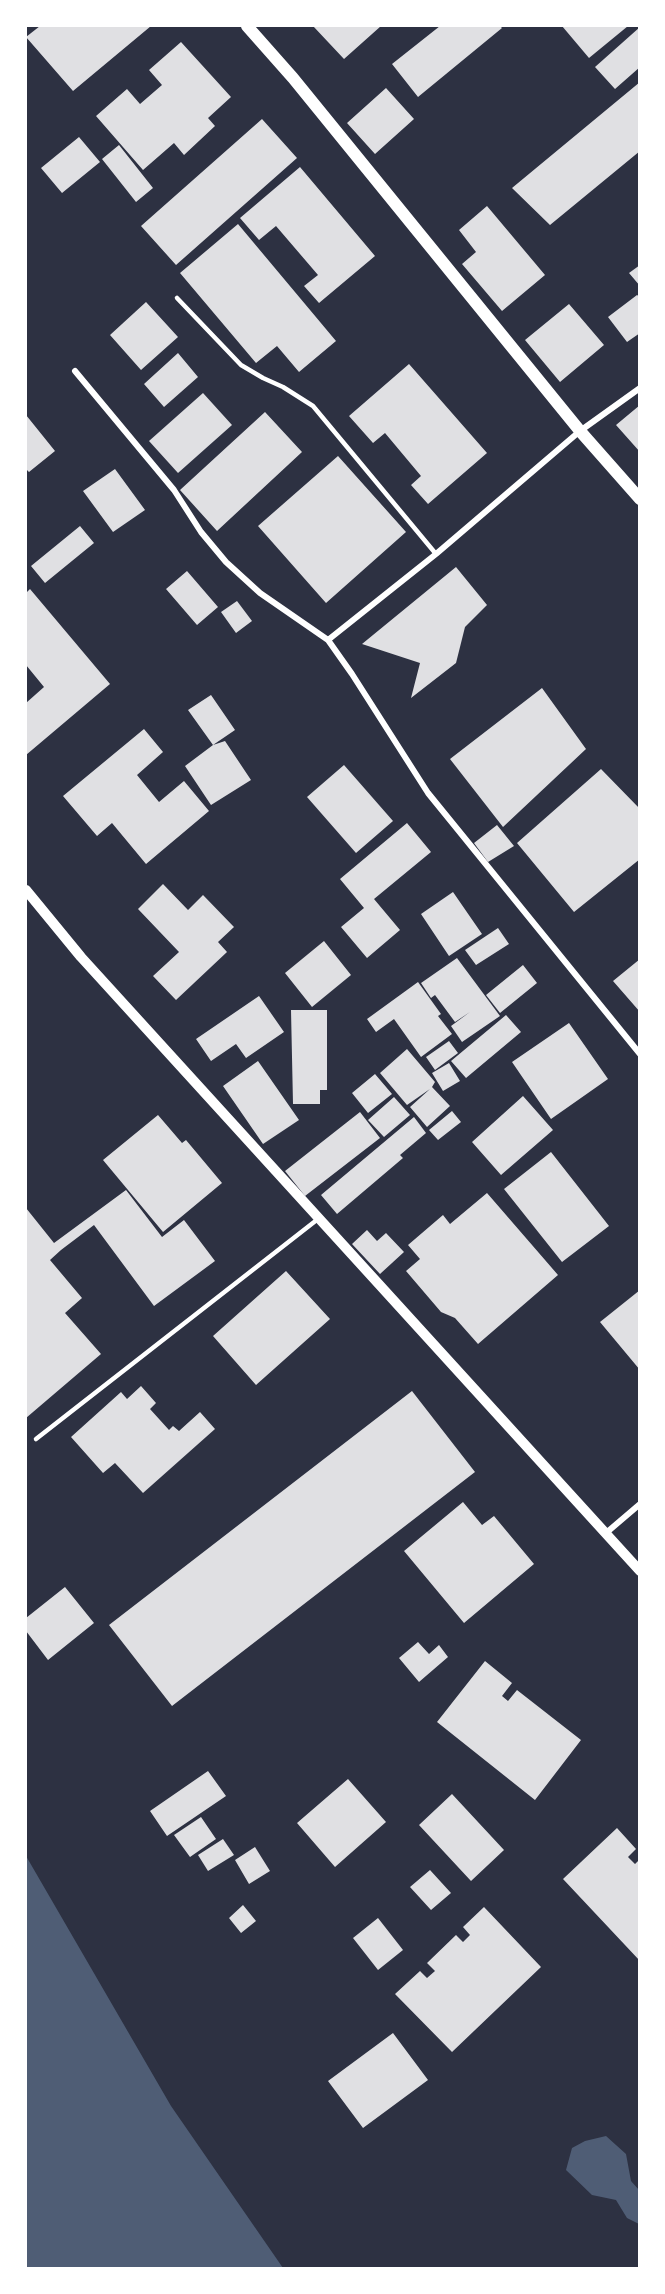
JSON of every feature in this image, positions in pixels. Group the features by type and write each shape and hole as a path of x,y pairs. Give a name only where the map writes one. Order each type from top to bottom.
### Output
{"main road":[{"path":"247,26 293,78 580,432 639,499"}],"street":[{"path":"75,371 174,490 201,532 225,562 260,593 328,640 428,793 639,1054"},
{"path":"328,640 436,555 580,432 639,388"},
{"path":"26,890 81,957 639,1570"},
{"path":"606,1533 639,1504"}],"lane":[{"path":"177,298 240,365 283,387 313,406 436,555"},
{"path":"36,1439 319,1218"}],"water":[{"path":"26,1856 171,2106 283,2268 26,2268"},
{"path":"606,2136 626,2154 631,2181 639,2190 639,2224 627,2218 616,2200 592,2195 566,2170 572,2148 585,2141"}],"building":[{"path":"40,26 151,26 73,91 26,37"},
{"path":"313,26 381,26 344,59"},
{"path":"440,26 500,26 502,28 418,97 392,64"},
{"path":"562,26 628,26 589,58"},
{"path":"640,27 640,67 615,89 595,67"},
{"path":"181,42 231,97 208,118 215,126 184,155 174,143 143,170 96,116 127,89 140,104 162,85 149,70"},
{"path":"640,82 640,151 550,225 512,188"},
{"path":"386,88 414,119 375,154 347,123"},
{"path":"262,119 297,158 176,265 141,226"},
{"path":"79,137 100,162 62,193 41,168"},
{"path":"119,145 153,188 136,202 102,159"},
{"path":"300,167 375,256 319,303 304,286 318,275 276,226 259,240 240,218"},
{"path":"487,206 545,275 502,311 462,264 476,252 459,230"},
{"path":"238,224 336,341 299,372 277,346 256,363 180,273"},
{"path":"640,265 640,286 629,273"},
{"path":"637,295 640,297 640,333 627,342 608,317"},
{"path":"146,302 178,337 141,370 110,335"},
{"path":"569,304 604,345 560,382 525,340"},
{"path":"178,353 198,377 164,407 144,384"},
{"path":"409,364 487,453 428,504 411,485 421,476 385,433 373,443 349,416"},
{"path":"203,393 232,425 178,473 149,441"},
{"path":"640,405 640,452 616,425"},
{"path":"265,412 302,452 217,531 180,490"},
{"path":"26,415 55,451 29,472 26,469"},
{"path":"338,456 406,532 326,603 258,526"},
{"path":"115,469 145,510 113,532 83,491"},
{"path":"80,526 94,543 45,583 31,566"},
{"path":"456,567 487,605 465,627 456,663 411,698 420,663 362,644"},
{"path":"187,571 218,607 197,625 166,589"},
{"path":"30,589 110,684 26,755 26,703 44,687 26,665 26,593"},
{"path":"237,601 252,621 236,633 221,612"},
{"path":"542,688 586,749 503,827 450,759"},
{"path":"211,695 235,730 213,745 188,710"},
{"path":"144,729 163,752 137,775 159,802 184,781 209,811 146,864 112,823 97,836 63,796"},
{"path":"225,741 251,780 211,805 185,766 213,745"},
{"path":"344,765 393,821 356,853 307,797"},
{"path":"601,769 640,809 640,859 574,912 517,843"},
{"path":"407,823 431,852 374,899 400,930 367,958 341,927 364,908 340,879"},
{"path":"497,825 514,846 488,862 474,843"},
{"path":"163,884 188,910 203,895 234,927 218,942 227,952 176,1000 153,976 179,952 138,909"},
{"path":"453,892 482,934 449,956 421,914"},
{"path":"498,928 509,944 476,965 465,950"},
{"path":"324,941 351,975 312,1007 285,973"},
{"path":"457,958 500,1016 462,1042 451,1026 470,1012 455,1022 435,995 431,998 421,983"},
{"path":"640,959 640,1012 613,981"},
{"path":"523,965 537,983 500,1013 486,995"},
{"path":"418,982 441,1014 438,1016 452,1034 421,1057 394,1019 376,1032 367,1019"},
{"path":"259,996 284,1032 246,1058 236,1044 211,1061 196,1039"},
{"path":"291,1010 327,1010 327,1090 320,1090 320,1104 293,1104"},
{"path":"506,1015 521,1032 466,1078 451,1061"},
{"path":"569,1023 608,1079 551,1119 512,1062"},
{"path":"449,1041 458,1053 435,1070 426,1057"},
{"path":"407,1049 435,1082 432,1087 450,1106 427,1127 410,1107 430,1089 407,1105 380,1073"},
{"path":"258,1061 299,1120 263,1144 223,1086"},
{"path":"449,1063 460,1081 443,1091 432,1073"},
{"path":"375,1074 392,1094 368,1113 352,1093"},
{"path":"523,1096 553,1130 501,1175 472,1142"},
{"path":"394,1097 410,1115 384,1137 368,1120"},
{"path":"452,1111 461,1122 438,1140 429,1130"},
{"path":"360,1112 380,1138 305,1196 285,1171"},
{"path":"158,1115 182,1143 186,1140 222,1183 163,1232 103,1160"},
{"path":"414,1117 426,1133 400,1155 403,1158 337,1214 321,1195"},
{"path":"551,1152 609,1226 562,1262 504,1189"},
{"path":"126,1190 162,1237 184,1220 215,1261 154,1306 94,1225 61,1250 50,1260 82,1298 65,1313 101,1354 26,1418 26,1208 54,1243"},
{"path":"487,1193 558,1275 478,1344 455,1318 441,1312 406,1271 420,1259 408,1245 443,1215 450,1224"},
{"path":"367,1230 377,1241 386,1233 404,1252 380,1274 352,1244"},
{"path":"286,1271 330,1319 256,1385 213,1336"},
{"path":"640,1290 640,1370 600,1322"},
{"path":"141,1386 156,1403 150,1409 169,1430 173,1426 179,1431 200,1412 215,1429 143,1493 115,1463 103,1473 71,1437 121,1392 127,1399"},
{"path":"412,1391 475,1472 172,1706 109,1625"},
{"path":"463,1502 482,1525 494,1516 534,1564 464,1623 404,1551"},
{"path":"65,1587 94,1623 48,1660 26,1631 26,1618"},
{"path":"418,1642 429,1654 439,1645 448,1657 419,1682 399,1658"},
{"path":"485,1661 512,1683 502,1696 508,1701 517,1690 581,1740 535,1800 437,1722"},
{"path":"208,1771 226,1796 167,1836 150,1811"},
{"path":"348,1779 386,1822 335,1867 297,1823"},
{"path":"452,1794 504,1850 471,1881 419,1825"},
{"path":"201,1817 216,1839 190,1857 174,1835"},
{"path":"617,1828 636,1849 628,1857 635,1864 640,1859 640,1961 563,1879"},
{"path":"223,1839 234,1855 208,1871 198,1855"},
{"path":"255,1847 270,1871 249,1884 235,1860"},
{"path":"430,1870 451,1893 431,1910 410,1887"},
{"path":"243,1905 256,1921 241,1933 229,1918"},
{"path":"484,1907 541,1967 452,2052 395,1994 420,1971 427,1978 435,1971 427,1963 456,1935 463,1942 470,1935 463,1927"},
{"path":"378,1918 403,1950 378,1970 353,1938"},
{"path":"393,2033 428,2080 363,2128 328,2081"}]}
